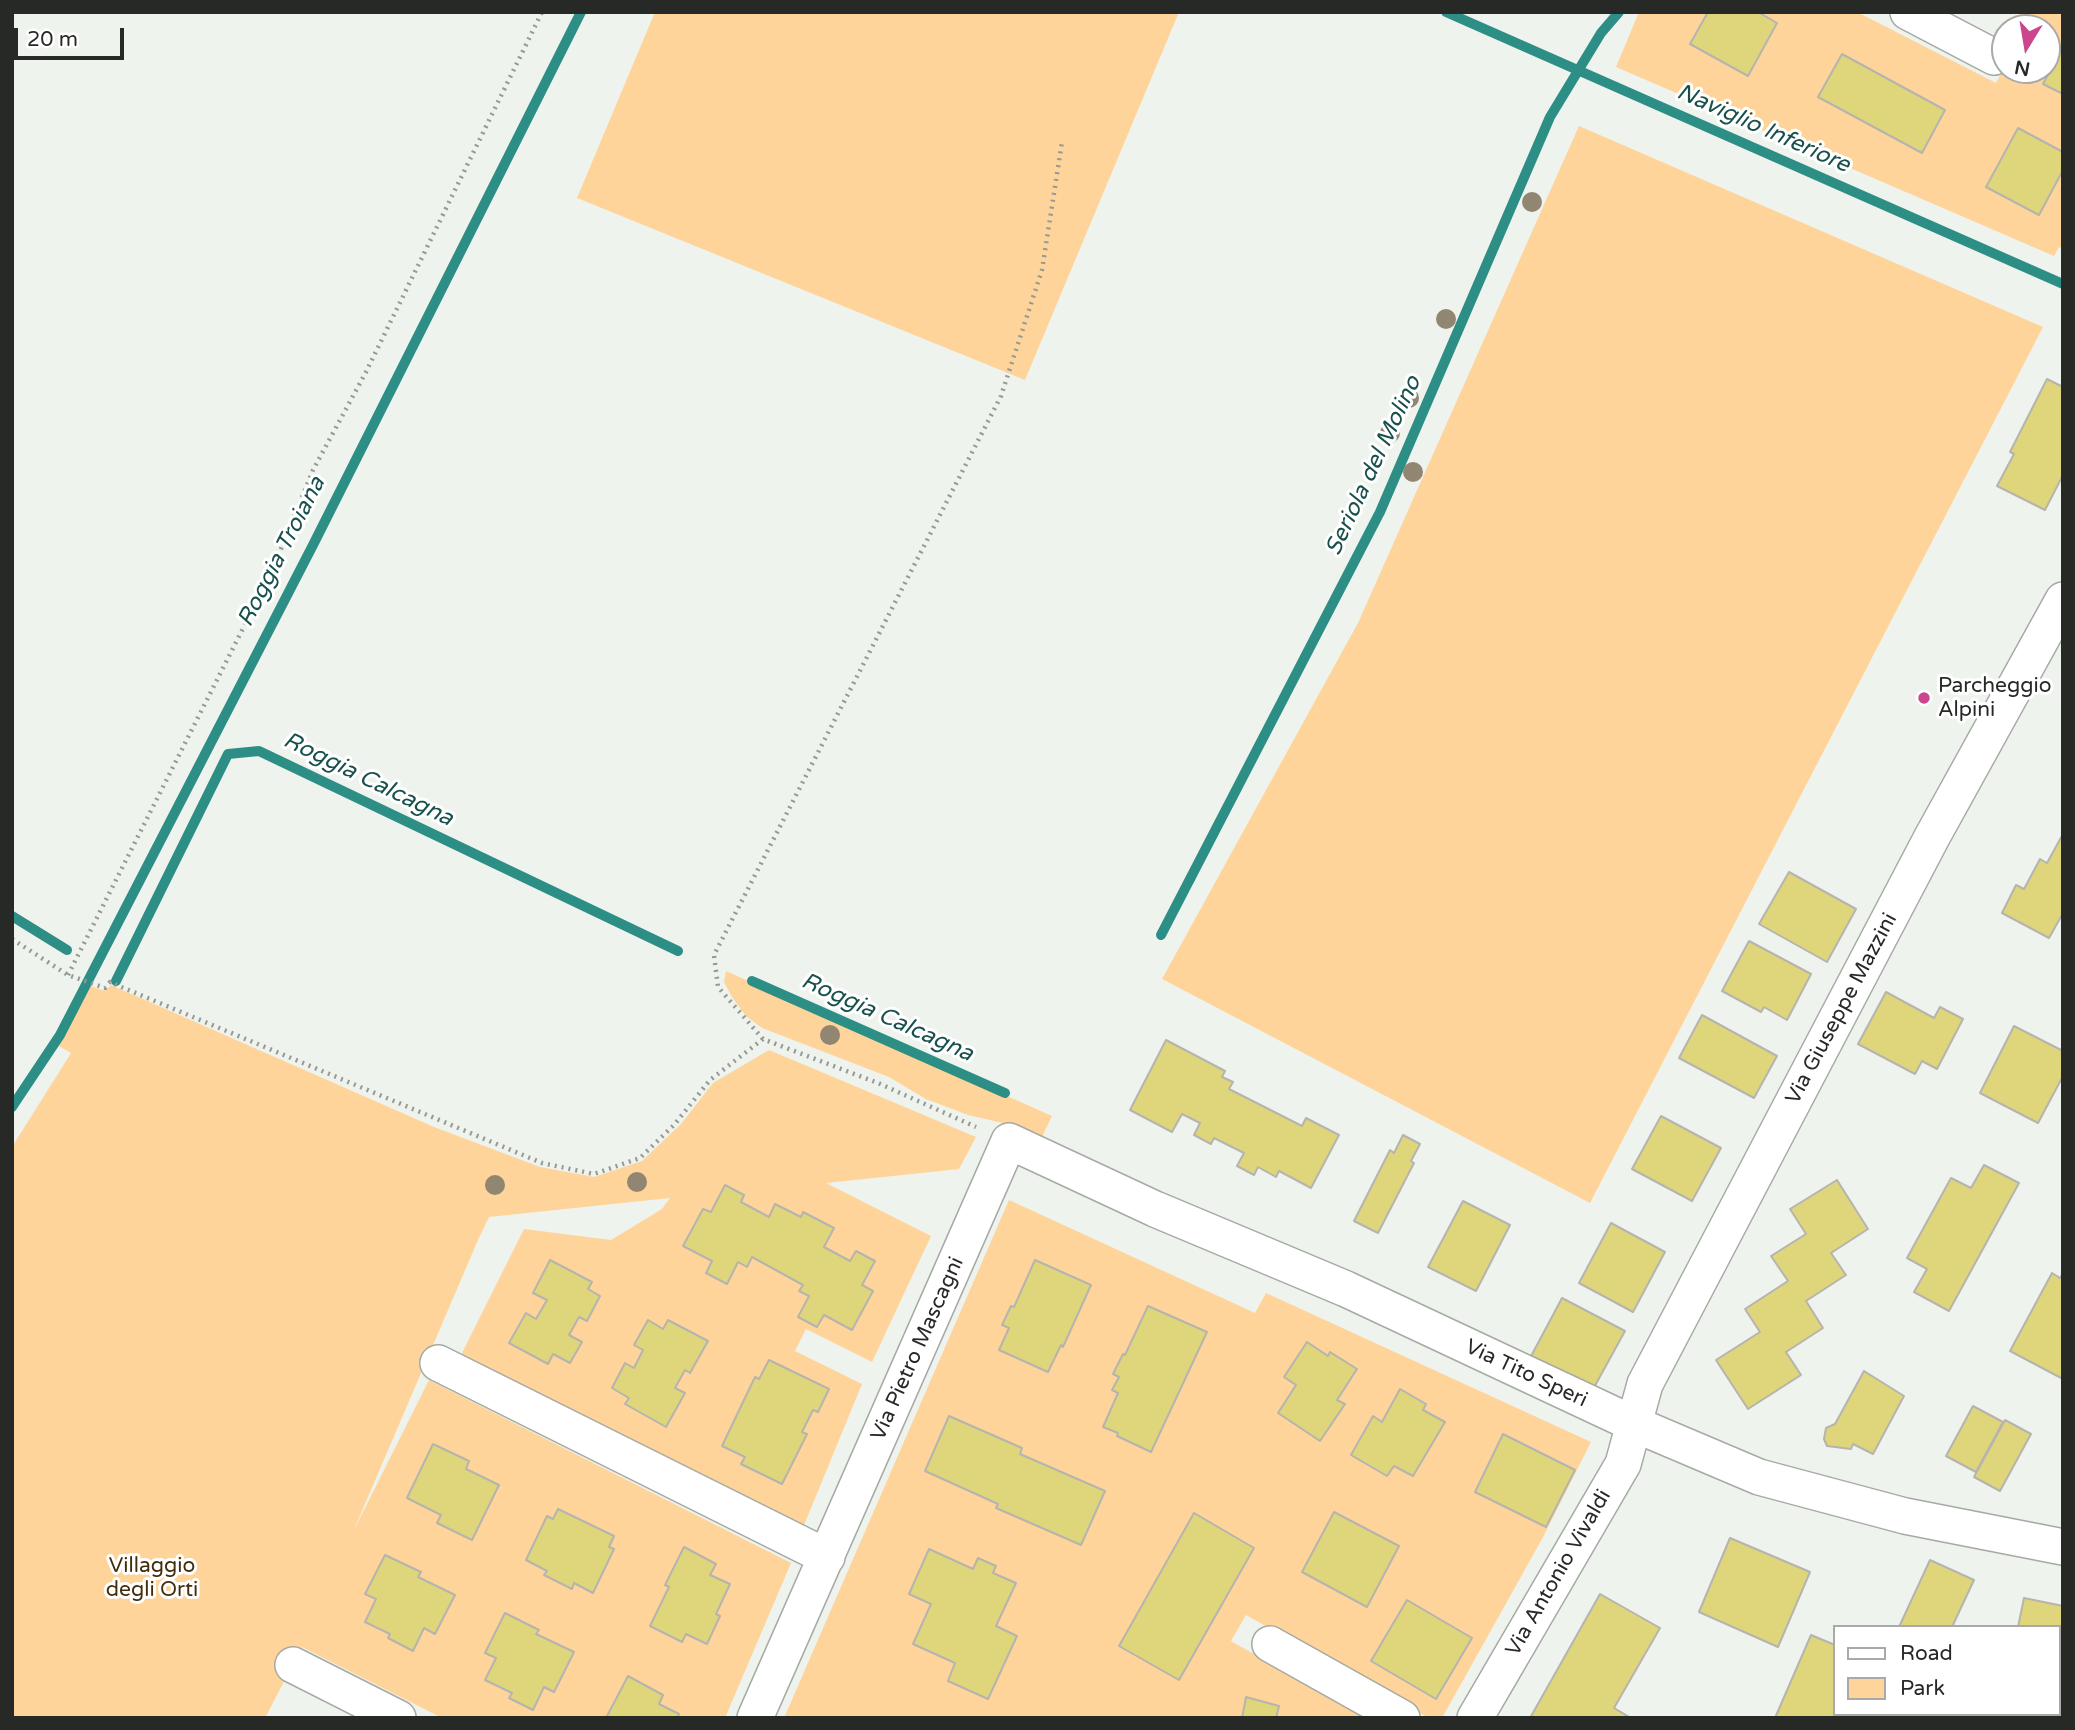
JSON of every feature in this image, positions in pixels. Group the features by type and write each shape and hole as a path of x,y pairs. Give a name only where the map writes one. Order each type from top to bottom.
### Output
{"street":[{"path":"1908,12 1991,55"},
{"name":"Via Giuseppe Mazzini","path":"1634,1424 1644,1384 1919,830 2048,604"},
{"name":"Via Tito Speri","path":"1009,1141 1155,1209 1346,1289 1634,1424 1759,1477 1917,1518 2063,1547"},
{"name":"Via Pietro Mascagni","path":"755,1718 1009,1141"},
{"path":"438,1363 827,1557"},
{"name":"Via Antonio Vivaldi","path":"1475,1718 1623,1464 1634,1424"},
{"path":"1270,1644 1402,1718"},
{"path":"293,1665 398,1718"}],"path":[{"path":"68,975 272,571 313,470 366,372 542,12"},
{"path":"1009,1141 878,1083 763,1038 718,987 714,955 1001,396 1042,270 1062,142"},
{"path":"12,939 68,975 104,988 110,982 542,1163 594,1174 640,1158 674,1125 710,1080 763,1038"}],"green space":[{"path":"655,12 1179,12 1025,380 577,198"},
{"path":"1639,12 1857,12 1991,80 1991,84 2061,84 2061,14 2014,12 2063,12 2063,249 2059,247 2054,256 1616,67"},
{"path":"1579,126 2043,327 1590,1203 1162,979 1358,623"},
{"path":"726,971 1052,1116 1042,1137 1020,1127 968,1115 926,1099 889,1077 762,1028 746,1016 732,997 724,982"},
{"name":"Villaggio degli Orti","path":"111,985 434,1127 540,1167 594,1177 642,1161 681,1124 713,1083 769,1050 976,1137 959,1169 826,1183 931,1236 872,1362 806,1329 795,1351 862,1384 802,1530 460,1357 524,1229 611,1240 662,1209 670,1198 489,1217 478,1240 353,1532 429,1380 791,1563 725,1718 442,1718 302,1647 265,1718 12,1718 12,1147 71,1053 57,1045 90,986 105,991","holes":["736,1192 744,1195 741,1202 769,1217 775,1205 801,1217 804,1212 834,1228 824,1247 850,1261 856,1251 875,1261 862,1285 873,1292 852,1330 824,1315 817,1327 798,1317 809,1296 800,1291 803,1285 752,1257 747,1267 738,1262 726,1284 706,1273 712,1261 684,1246 703,1209 711,1212 721,1193"]},
{"path":"1009,1200 1255,1313 1266,1293 1591,1442 1542,1539 1442,1718 1429,1718 1246,1615 1231,1641 1367,1718 784,1718","holes":["929,1549 973,1569 978,1558 996,1566 993,1573 1016,1583 996,1626 1017,1636 988,1699 948,1681 955,1663 913,1644 931,1604 909,1594"]}],"building":[{"path":"1708,12 1758,12 1777,23 1748,76 1690,44"},
{"path":"2063,47 2063,94 2043,84 2061,84"},
{"path":"1842,54 1945,110 1922,153 1818,97"},
{"path":"2018,128 2063,152 2063,170 2039,215 1986,187"},
{"path":"2047,379 2063,387 2063,475 2045,510 1997,486 2014,454 2010,452"},
{"path":"2063,834 2063,913 2049,938 2002,913 2016,885 2024,889 2040,859 2047,863"},
{"path":"1789,872 1856,909 1827,962 1759,924"},
{"path":"1749,941 1811,974 1787,1020 1764,1007 1761,1012 1722,991"},
{"path":"1886,992 1934,1018 1940,1007 1963,1019 1937,1069 1922,1061 1915,1074 1858,1044"},
{"path":"1702,1015 1777,1056 1754,1098 1679,1058"},
{"path":"2014,1026 2063,1051 2063,1076 2038,1123 1980,1093"},
{"path":"1166,1040 1225,1071 1222,1077 1233,1082 1229,1089 1302,1126 1306,1118 1339,1135 1311,1188 1279,1171 1276,1177 1258,1167 1254,1175 1237,1166 1244,1153 1214,1138 1211,1144 1194,1135 1200,1123 1182,1114 1172,1132 1130,1110"},
{"path":"1661,1116 1721,1148 1692,1201 1632,1169"},
{"path":"1403,1135 1420,1144 1411,1161 1414,1163 1378,1233 1354,1221 1390,1150 1394,1153"},
{"path":"1984,1165 2019,1183 1949,1311 1914,1292 1927,1269 1907,1258 1951,1178 1971,1188"},
{"path":"1837,1180 1868,1229 1831,1253 1846,1275 1806,1301 1823,1328 1786,1352 1801,1375 1748,1409 1716,1360 1760,1332 1745,1309 1788,1281 1771,1256 1806,1234 1790,1209"},
{"path":"725,1185 744,1195 741,1202 769,1217 775,1204 801,1217 803,1212 834,1228 824,1247 850,1261 856,1251 875,1261 862,1285 873,1291 852,1330 824,1315 817,1327 798,1317 809,1296 799,1291 803,1285 752,1257 747,1267 738,1262 727,1284 706,1273 712,1261 683,1246 703,1209 711,1212"},
{"path":"1463,1201 1510,1225 1476,1291 1428,1267"},
{"path":"1611,1223 1665,1252 1633,1312 1579,1283"},
{"path":"550,1260 592,1282 588,1289 600,1296 587,1321 579,1317 569,1335 582,1342 570,1363 553,1354 548,1364 509,1343 526,1313 536,1319 547,1300 533,1293"},
{"path":"1035,1260 1091,1285 1063,1347 1061,1345 1048,1372 999,1350 1009,1328 1002,1325 1011,1306 1014,1307"},
{"path":"2052,1273 2060,1278 2063,1273 2063,1379 2010,1351"},
{"path":"1562,1298 1625,1331 1591,1393 1529,1360"},
{"path":"1148,1306 1207,1332 1151,1452 1103,1427 1118,1393 1112,1390 1119,1377 1113,1374"},
{"path":"648,1320 663,1329 668,1320 708,1341 690,1373 685,1370 675,1388 685,1393 666,1427 625,1404 629,1398 612,1388 625,1363 634,1368 643,1350 634,1345"},
{"path":"1307,1342 1328,1356 1330,1352 1357,1369 1337,1400 1345,1404 1320,1441 1278,1413 1296,1385 1284,1377"},
{"path":"769,1360 829,1389 818,1412 813,1410 802,1432 807,1434 782,1484 741,1464 745,1457 722,1446 755,1377 759,1379"},
{"path":"1864,1371 1904,1396 1873,1454 1853,1444 1851,1449 1827,1446 1824,1439 1826,1428 1835,1424"},
{"path":"1400,1389 1426,1404 1423,1410 1445,1422 1413,1476 1394,1466 1387,1476 1351,1455 1373,1416 1382,1422"},
{"path":"1973,1406 2003,1422 1976,1472 1946,1456"},
{"path":"949,1416 1022,1448 1020,1454 1105,1491 1081,1545 996,1508 998,1504 925,1471"},
{"path":"2005,1420 2031,1434 2000,1491 1974,1477"},
{"path":"1503,1434 1575,1470 1546,1527 1475,1492"},
{"path":"433,1444 469,1461 466,1469 499,1485 472,1540 437,1523 441,1515 407,1498"},
{"path":"558,1509 614,1536 609,1547 614,1549 593,1593 574,1583 572,1589 544,1575 547,1571 526,1560 547,1516 553,1519"},
{"path":"1334,1512 1399,1546 1367,1607 1302,1572"},
{"path":"1194,1513 1254,1548 1179,1680 1119,1646"},
{"path":"1730,1538 1810,1572 1778,1647 1699,1612"},
{"path":"684,1547 716,1564 710,1575 730,1584 716,1614 720,1616 707,1644 686,1634 682,1642 650,1626 669,1587 665,1585"},
{"path":"929,1549 973,1569 978,1558 996,1566 993,1573 1016,1583 996,1626 1017,1636 988,1699 948,1681 955,1663 913,1644 931,1604 909,1594"},
{"path":"385,1555 421,1572 418,1577 455,1595 435,1634 424,1628 413,1651 388,1638 390,1634 365,1622 376,1599 365,1594"},
{"path":"1930,1560 1974,1580 1953,1625 1900,1625"},
{"path":"1600,1594 1660,1628 1614,1708 1631,1718 1530,1718"},
{"path":"2024,1598 2063,1606 2063,1667 2061,1625 2018,1625"},
{"path":"1407,1600 1472,1638 1436,1699 1371,1661"},
{"path":"505,1613 539,1630 536,1634 574,1652 554,1692 544,1687 533,1710 509,1698 512,1693 485,1680 496,1658 485,1653"},
{"path":"1811,1635 1834,1645 1834,1716 1911,1716 1910,1718 1775,1718"},
{"path":"628,1676 663,1695 659,1704 679,1714 677,1718 606,1718"},
{"path":"1246,1697 1279,1706 1276,1718 1242,1718"},
{"path":"1994,1716 2046,1716 2046,1718"}],"waterway":[{"name":"Roggia Troiana","path":"12,1107 60,1035 313,545 581,12"},
{"name":"Naviglio Inferiore","path":"1446,12 2063,284"},
{"name":"Seriola del Molino","path":"1161,935 1380,512 1550,117 1601,33 1619,12"},
{"name":"Roggia Calcagna","path":"116,981 228,754 259,751 678,951"},
{"name":"Roggia Calcagna","path":"12,916 67,950"},
{"name":"Roggia Calcagna","path":"752,981 1005,1093"}],"place":[{"name":"Parcheggio Alpini","path":"1924,698"}]}
